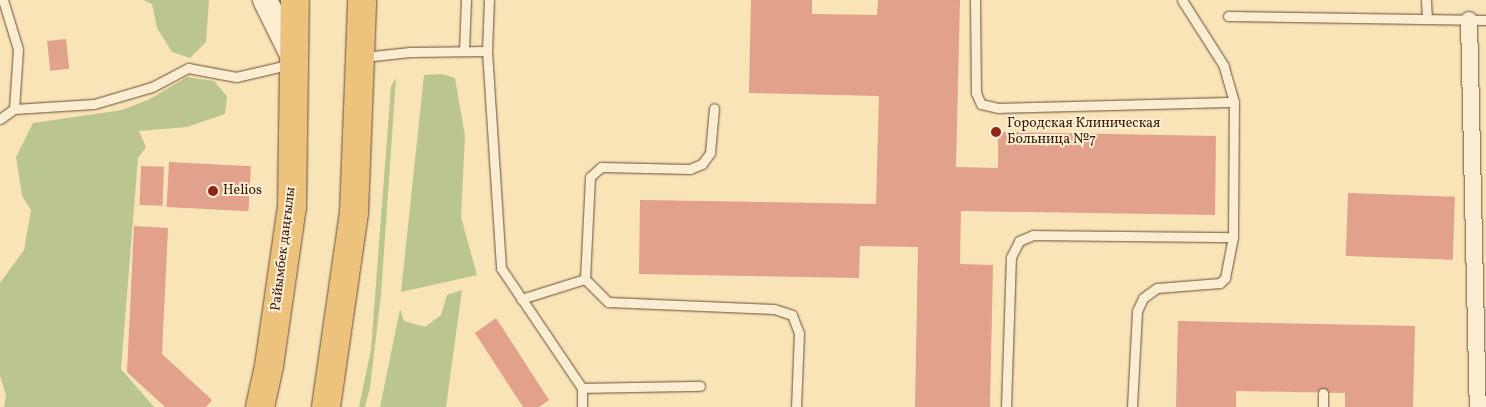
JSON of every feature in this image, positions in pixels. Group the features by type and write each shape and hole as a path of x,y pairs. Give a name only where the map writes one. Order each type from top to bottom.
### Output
{"highway":[{"name":"Райымбек даңғылы","path":"260,407 269,366 292,207 296,64 295,0"},
{"path":"326,407 354,213 362,58 362,0"}],"main road":[{"path":"265,0 296,64"}],"street":[{"path":"1469,20 1478,407"}],"lane":[{"path":"3,0 18,50 14,109"},
{"path":"464,51 466,0"},
{"path":"489,0 487,51 501,268 582,388 582,407"},
{"path":"976,0 976,93 981,104 999,108 1234,102"},
{"path":"1132,407 1137,311 1143,298 1157,288 1220,283 1225,278 1233,236 1234,102 1224,66 1182,0"},
{"path":"1426,0 1426,19"},
{"path":"1228,16 1486,20"},
{"path":"362,58 487,51"},
{"path":"0,119 14,109 94,104 152,87 188,68 236,77 296,64"},
{"path":"714,108 710,154 702,164 690,169 601,167 590,177 587,196 585,279 608,302 774,309 792,315 799,333 796,407"},
{"path":"1006,407 1011,257 1019,241 1034,235 1233,236"},
{"path":"521,299 585,279"},
{"path":"582,388 700,386"},
{"path":"1323,407 1324,393"}],"green space":[{"path":"143,0 209,0 206,42 190,58 172,52 157,28 152,4"},
{"path":"442,74 455,78 465,136 461,217 477,275 401,292 424,75"},
{"path":"187,77 214,81 227,96 225,114 187,127 139,131 146,147 138,158 121,369 154,407 4,407 6,395 0,376 0,283 24,250 31,210 22,196 16,157 33,123 122,110 150,99"},
{"path":"396,78 381,295 370,387 365,407 359,407 371,349 391,86"},
{"path":"462,290 446,407 380,407 400,309 404,321 425,327 441,315 447,295"}],"building":[{"name":"Городская Клиническая Больница №7","path":"751,0 812,0 812,14 877,15 878,0 960,0 956,167 998,168 998,132 1216,136 1215,215 961,211 960,264 993,265 990,407 915,407 918,247 860,246 859,278 639,274 640,200 876,204 879,96 749,93"},
{"path":"66,39 69,69 50,71 47,41"},
{"path":"169,162 251,166 249,211 167,207"},
{"path":"141,166 164,167 163,206 140,205"},
{"path":"1348,193 1455,197 1453,260 1346,256"},
{"path":"134,226 168,228 162,354 212,400 206,407 165,407 127,372"},
{"path":"496,318 549,400 539,407 523,407 475,333"},
{"path":"1178,321 1415,326 1413,407 1345,407 1345,393 1236,391 1236,407 1176,407"}],"place":[{"name":"Городская Клиническая Больница №7","path":"996,132"},
{"name":"Helios","path":"213,191"}]}
